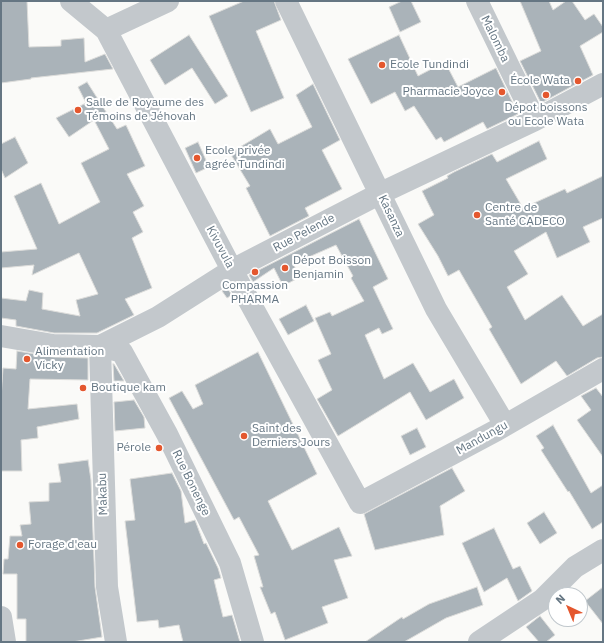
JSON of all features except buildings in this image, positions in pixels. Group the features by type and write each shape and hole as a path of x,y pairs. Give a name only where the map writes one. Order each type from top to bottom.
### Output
{"street":[{"name":"Kivuvula","path":"71,1 106,30 232,270 360,502"},
{"path":"106,30 168,1"},
{"name":"Kasanza","path":"286,1 436,309 505,425"},
{"name":"Malomba","path":"476,1 535,120"},
{"name":"Rue Pelende","path":"1,336 53,345 100,346 158,317 232,270 380,193 535,120 603,84"},
{"name":"Makabu","path":"100,346 107,587 116,642"},
{"name":"Rue Bonenge","path":"100,346 122,352 167,434 230,563 253,642"},
{"name":"Mandungu","path":"360,502 390,488 603,369"},
{"path":"478,642 542,600 575,567 603,550"},
{"path":"1,617 5,642"}],"place":[{"name":"Ecole Tundindi","path":"382,65"},
{"name":"École Wata","path":"578,81"},
{"name":"Pharmacie Joyce","path":"502,92"},
{"name":"Dépot boissons ou Ecole Wata","path":"546,95"},
{"name":"Salle de Royaume des Témoins de Jéhovah","path":"78,110"},
{"name":"Ecole privée agrée Tundindi","path":"197,158"},
{"name":"Centre de Santé CADECO","path":"477,215"},
{"name":"Dépot Boisson Benjamin","path":"285,268"},
{"name":"Compassion PHARMA","path":"255,272"},
{"name":"Alimentation Vicky","path":"27,359"},
{"name":"Boutique kam","path":"83,388"},
{"name":"Saint des Derniers Jours","path":"244,436"},
{"name":"Pérole","path":"159,448"},
{"name":"Forage d'eau","path":"20,545"}]}
